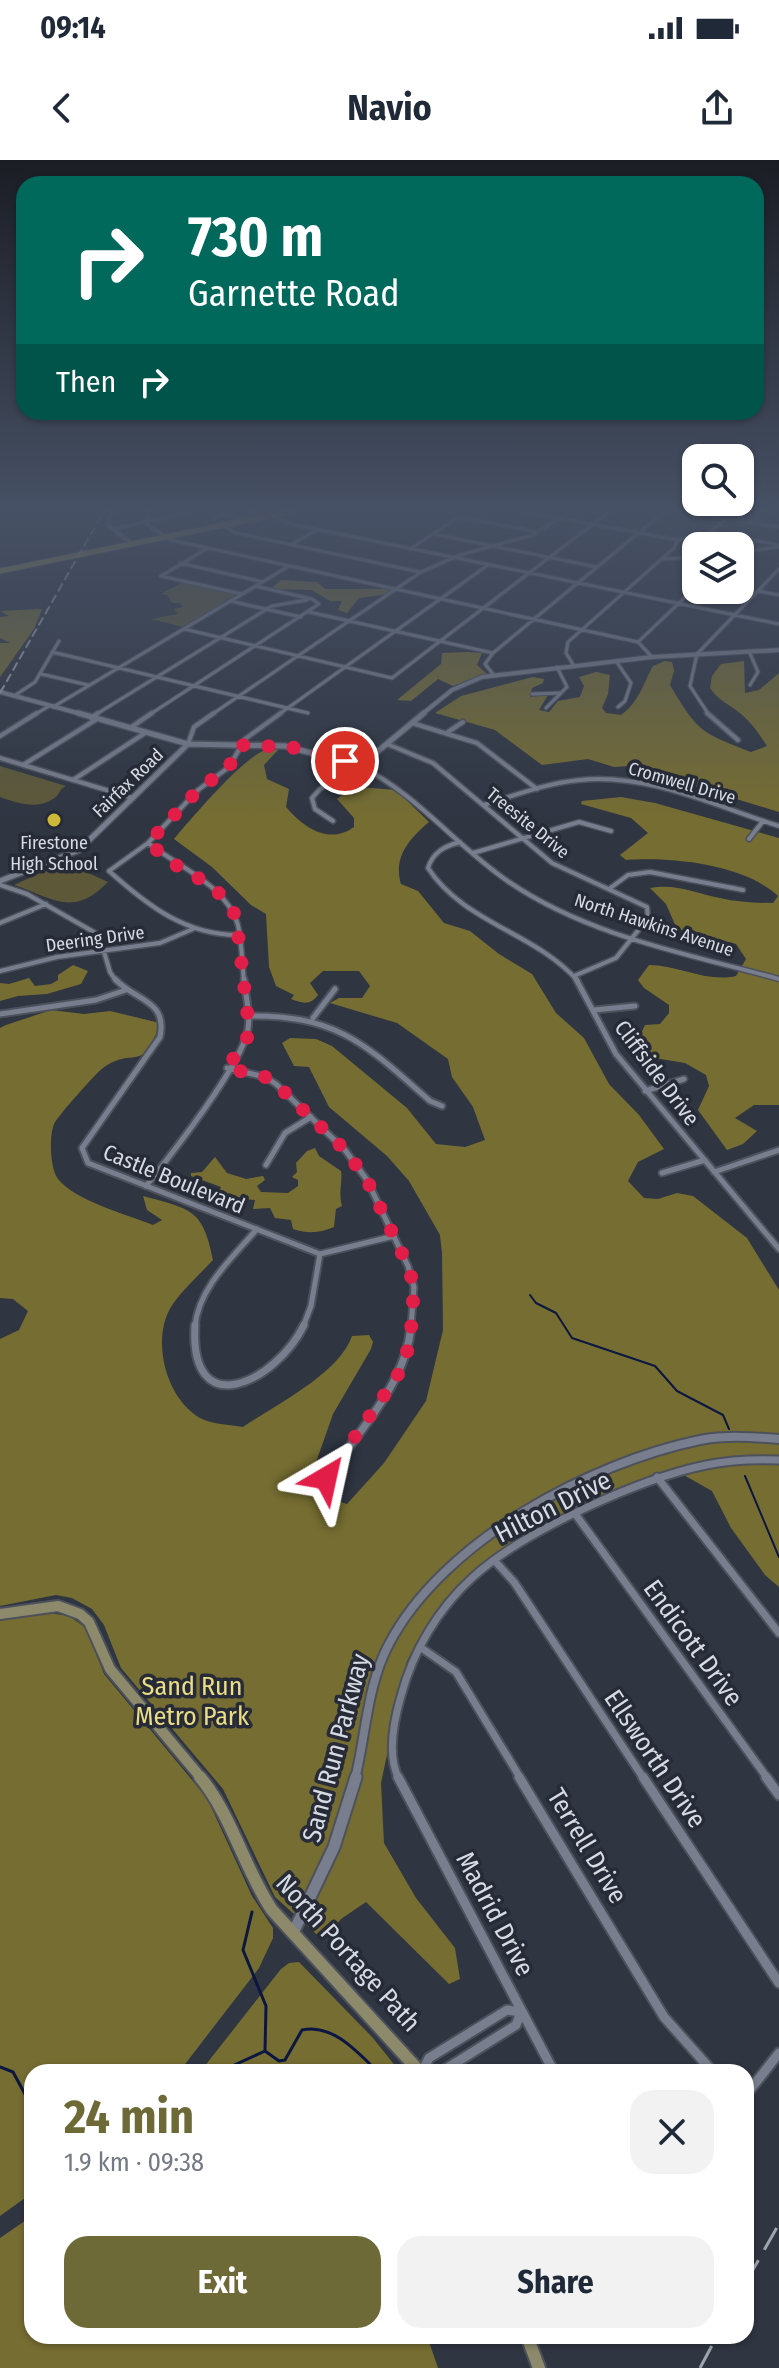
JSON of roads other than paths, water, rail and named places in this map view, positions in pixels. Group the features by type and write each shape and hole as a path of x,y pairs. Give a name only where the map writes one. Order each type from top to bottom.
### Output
{"main road":[{"name":"North Portage Path","path":"0,1614 58,1606 80,1614 89,1622 110,1669 216,1796 253,1881 292,1935 413,2064"},
{"path":"530,2344 539,2368"}],"street":[{"path":"0,736 209,614"},
{"path":"23,765 258,614"},
{"path":"288,614 301,617"},
{"path":"130,728 306,614"},
{"path":"318,614 493,653"},
{"path":"188,744 191,729 360,614"},
{"path":"238,935 214,935 193,929 142,901 128,885 109,871 148,843 198,790 229,767 239,745 420,614"},
{"path":"184,629 389,678 476,614"},
{"path":"511,614 638,642 652,657"},
{"path":"493,674 485,665 493,653 540,614"},
{"path":"574,666 565,647 599,614"},
{"path":"638,642 668,614"},
{"path":"729,614 779,624"},
{"path":"734,615 699,653 690,675 690,686 704,711 738,740"},
{"path":"14,696 32,686 59,641"},
{"path":"333,821 315,809 312,798 320,789 360,766 457,687 493,674 699,653 779,650"},
{"path":"749,651 759,669 758,676 750,685"},
{"path":"52,652 308,713"},
{"path":"616,661 631,683 625,701 618,707"},
{"path":"546,708 567,682 557,667"},
{"path":"41,674 89,686"},
{"name":"North Hawkins Avenue","path":"0,692 188,744 299,748 360,766 399,787 473,853 509,881 544,902 634,937 779,979"},
{"path":"532,694 561,693"},
{"path":"448,732 463,722"},
{"path":"412,723 448,732 482,746 537,789"},
{"path":"73,780 145,733"},
{"name":"Fairfax Road","path":"0,883 76,852 188,744"},
{"name":"Treesite Drive","path":"387,744 427,759 560,868 647,907 648,918 634,937"},
{"path":"0,758 133,798"},
{"name":"Cromwell Drive","path":"484,805 582,779 624,780 779,826"},
{"path":"749,839 763,821"},
{"path":"473,853 579,822 611,831"},
{"name":"Cliffside Drive","path":"460,842 448,845 432,856 428,868 436,881 473,910 546,952 574,976 588,994 616,1054 779,1249"},
{"path":"146,1186 172,1153 247,1038 249,1016 236,917 222,894 148,843"},
{"path":"609,889 628,875 650,872 743,890"},
{"name":"Castle Boulevard","path":"0,883 46,904 99,935 113,978 161,1013 163,1030 84,1143 81,1152 95,1167 320,1254"},
{"path":"0,923 46,904"},
{"name":"Deering Drive","path":"0,971 164,942 193,929"},
{"path":"574,976 610,963 634,937"},
{"path":"313,1018 335,989"},
{"path":"0,1014 39,1006 92,1002 126,990"},
{"path":"594,1010 635,1006"},
{"path":"249,1016 313,1018 349,1032 430,1101 442,1106"},
{"path":"227,1068 270,1079 357,1163 408,1266 414,1287 406,1358 397,1377 326,1478"},
{"path":"645,1091 684,1079"},
{"path":"266,1165 285,1133 311,1117"},
{"path":"714,1172 779,1150"},
{"path":"662,1173 705,1160"},
{"path":"257,1229 207,1290 195,1315 195,1349 204,1372 214,1384 233,1387 243,1384 267,1372 288,1351 307,1321 320,1254 394,1236"},
{"name":"Sand Run Parkway","path":"292,1935 318,1886 342,1825 384,1654 403,1617 434,1579 505,1525 631,1461 703,1439 779,1439"},
{"name":"Hilton Drive","path":"397,1777 393,1750 399,1698 420,1647 453,1600 494,1560 576,1515 657,1477 717,1461 779,1460"},
{"path":"657,1477 779,1633"},
{"name":"Endicott Drive","path":"576,1515 779,1795"},
{"name":"Ellsworth Drive","path":"494,1560 514,1582 779,1983"},
{"name":"Terrell Drive","path":"420,1647 456,1672 664,2017 706,2064"},
{"name":"Madrid Drive","path":"397,1777 550,2064"},
{"path":"426,2064 429,2058 507,2010 521,2012 516,2025 454,2064"},
{"path":"754,2085 779,2053"}],"waterway":[{"path":"530,1295 536,1303 556,1313 572,1338 655,1366 677,1391 723,1415 729,1429"},
{"path":"745,1476 779,1557"},
{"path":"252,1912 243,1950 266,2006 265,2051"},
{"path":"265,2051 279,2061 285,2060 302,2030 313,2029 344,2041 369,2064"},
{"path":"237,2064 265,2051"},
{"path":"0,2067 13,2072 24,2092"}],"railway":[{"path":"0,693 45,614"},
{"path":"754,2268 779,2224"},
{"path":"700,2368 713,2344"}],"place":[{"name":"Firestone High School","path":"54,820"}],"park label":[{"name":"Sand Run Metro Park","path":"192,1701"}]}
